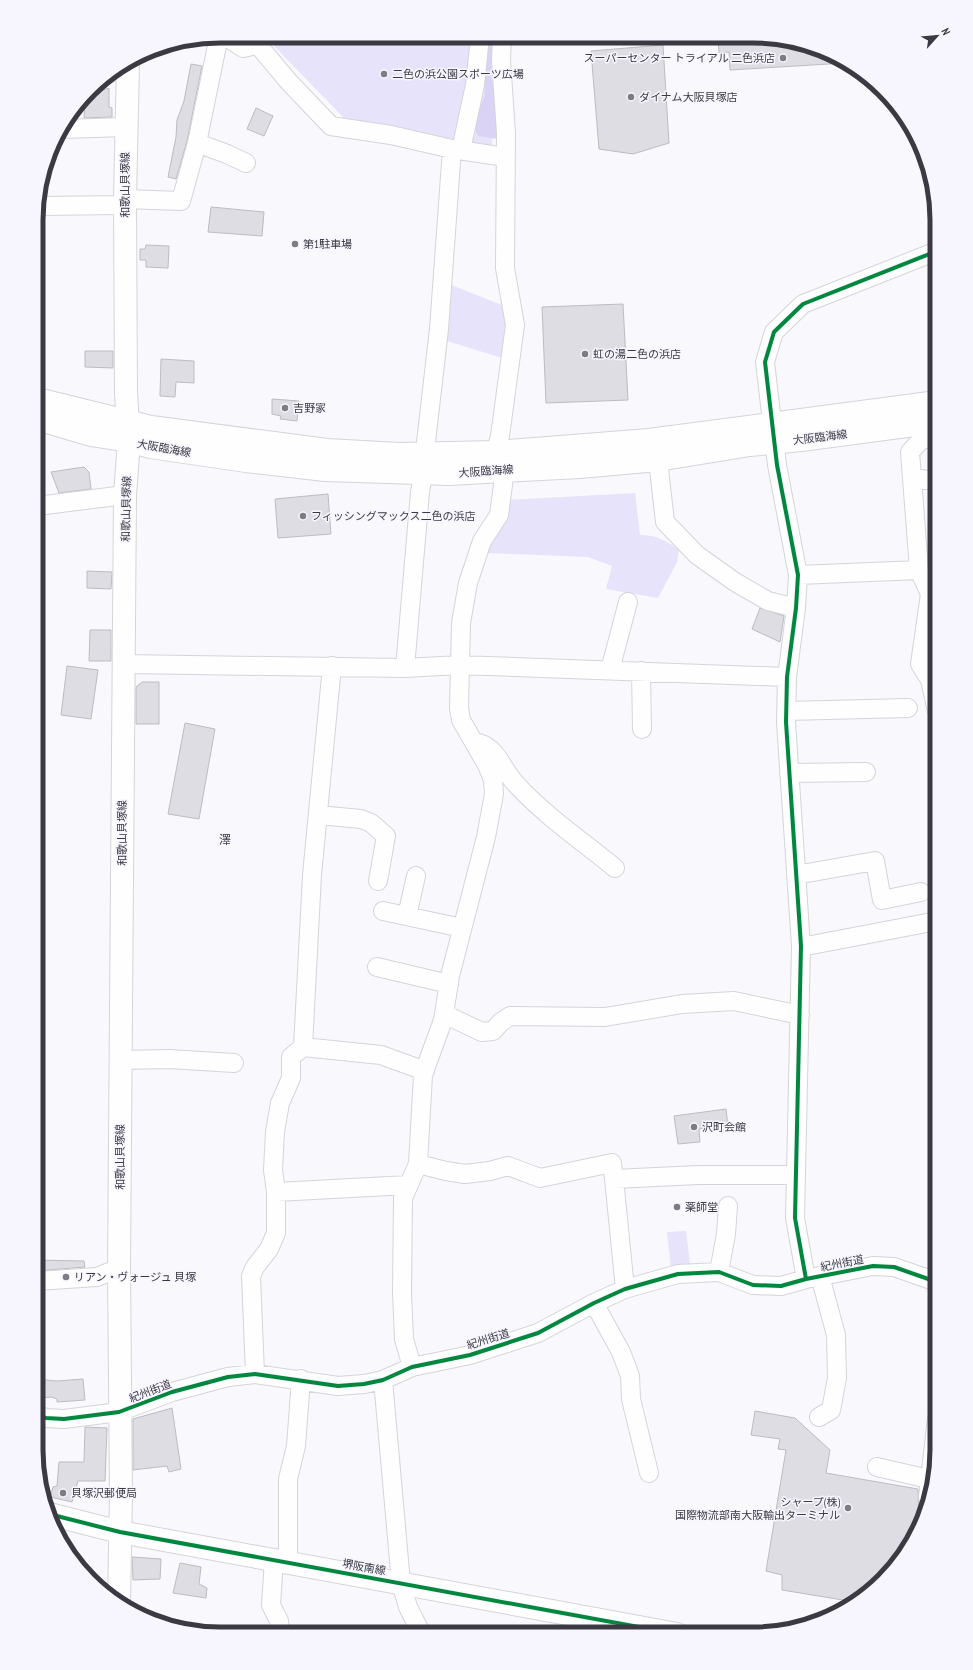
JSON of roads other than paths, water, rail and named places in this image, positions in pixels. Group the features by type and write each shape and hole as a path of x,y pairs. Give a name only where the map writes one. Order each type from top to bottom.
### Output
{"main road":[{"name":"和歌山貝塚線","path":"119,1595 120,1060 125,495 129,432 126,393 125,202 128,70"},
{"name":"大阪臨海線","path":"43,401 129,432 150,447 325,470 426,463 449,474 500,461 642,441 930,422"},
{"name":"大阪臨海線","path":"500,461 580,467 658,460 773,433 930,403"},
{"name":"大阪臨海線","path":"43,421 91,435 129,432"},
{"name":"堺阪南線","path":"56,1516 120,1532 639,1627"}],"street":[{"path":"44,206 181,201 196,143 217,43"},
{"path":"236,43 243,48 254,43"},
{"path":"260,43 289,82 331,126 391,135 456,150 505,157"},
{"path":"405,668 420,492 426,463 426,442 439,329 456,150 475,85 479,43"},
{"path":"412,1367 404,1339 402,1293 403,1198 418,1164 423,1075 444,1014 449,984 486,837 494,794 493,780 487,765 461,720 459,708 459,665 461,623 468,583 482,541 499,515 500,436 515,325 505,268 505,157 502,43"},
{"path":"69,129 126,127"},
{"path":"196,143 227,154 246,163"},
{"path":"819,1417 831,1410 837,1378 836,1335 813,1278 795,1218 801,947 786,711 787,677 796,608 798,575 773,433 765,362 774,332 803,304 930,254"},
{"path":"930,438 921,440 910,452 919,570 930,588"},
{"path":"658,460 665,522 697,555 735,582 768,601 796,608"},
{"path":"912,478 930,480"},
{"path":"43,505 125,495"},
{"path":"798,575 919,570"},
{"path":"610,670 628,602"},
{"path":"930,614 920,664 930,680"},
{"path":"124,664 405,668 459,665 787,677"},
{"path":"304,1047 312,875 332,666"},
{"path":"641,671 642,729"},
{"path":"786,711 908,708"},
{"path":"472,741 489,746 518,786 610,870"},
{"path":"789,773 866,772"},
{"path":"318,815 361,819 371,823 386,836 378,881"},
{"path":"796,875 874,861 882,900 921,892"},
{"path":"406,916 416,876"},
{"path":"383,911 462,928"},
{"path":"801,947 930,921"},
{"path":"377,967 449,984"},
{"path":"444,1014 482,1032 493,1031 501,1022 510,1016 605,1017 682,1004 734,1001 800,1016"},
{"path":"255,1374 251,1276 255,1267 269,1249 276,1233 276,1192 273,1170 277,1119 280,1104 291,1078 291,1057 304,1047 381,1055 425,1070"},
{"path":"120,1060 169,1059 234,1063"},
{"path":"418,1164 466,1174 490,1171 508,1166 540,1178 612,1163 625,1289"},
{"path":"614,1179 698,1175 795,1175"},
{"path":"276,1192 408,1185"},
{"path":"719,1272 726,1234 728,1206"},
{"name":"紀州街道","path":"43,1417 64,1419 119,1412 172,1392 228,1377 255,1374 301,1379 338,1386 364,1384 383,1380 412,1367 470,1355 538,1333 594,1303 625,1289 678,1274 719,1272 753,1285 781,1286 873,1266 894,1267 930,1280"},
{"path":"43,1281 98,1278 119,1268"},
{"path":"594,1303 621,1352 630,1376 631,1399 649,1474"},
{"path":"280,1627 279,1621 271,1605 281,1561 288,1479 296,1446 301,1379"},
{"path":"383,1380 401,1583 408,1607 418,1627"},
{"path":"877,1467 927,1479"}],"place":[{"name":"スーパーセンター トライアル 二色浜店","path":"783,58"},
{"name":"二色の浜公園スポーツ広場","path":"384,74"},
{"name":"ダイナム大阪貝塚店","path":"631,97"},
{"name":"第1駐車場","path":"295,244"},
{"name":"虹の湯二色の浜店","path":"585,354"},
{"name":"吉野家","path":"285,408"},
{"name":"フィッシングマックス二色の浜店","path":"303,516"},
{"name":"沢町会館","path":"694,1127"},
{"name":"薬師堂","path":"677,1207"},
{"name":"リアン・ヴォージュ 貝塚","path":"66,1277"},
{"name":"貝塚沢郵便局","path":"63,1493"},
{"name":"シャープ(株) 国際物流部南大阪輸出ターミナル","path":"848,1508"}],"district":[{"name":"澤","path":"225,840"}]}
